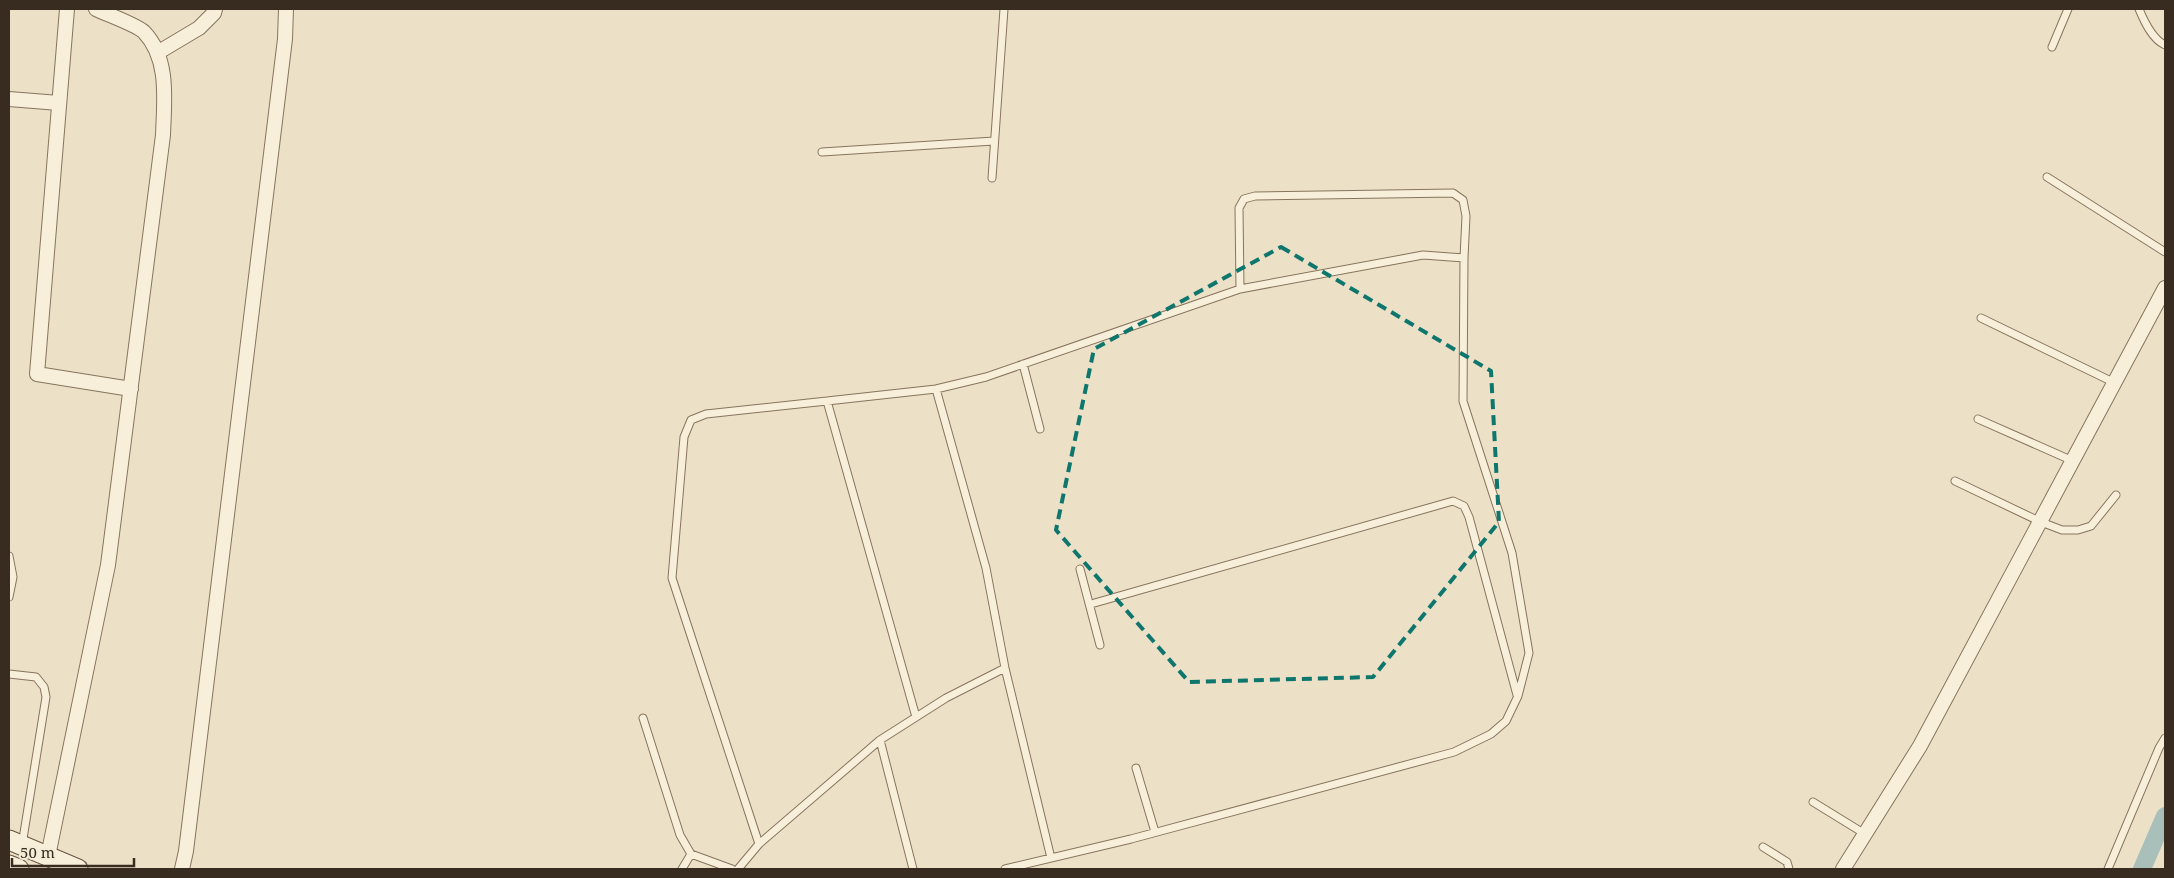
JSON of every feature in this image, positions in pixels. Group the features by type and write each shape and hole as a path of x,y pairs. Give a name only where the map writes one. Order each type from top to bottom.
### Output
{"main road":[{"path":"15,842 78,869"},
{"path":"9,865 19,869"}],"street":[{"path":"67,9 37,374 131,390"},
{"path":"48,856 108,565 163,135 164,75 157,53 144,31 115,13 96,9"},
{"path":"157,53 199,28 214,13 214,9"},
{"path":"182,869 187,841 283,48 286,9"},
{"path":"9,99 59,103"},
{"path":"1843,869 1920,746 2165,288"}],"lane":[{"path":"992,178 1004,9"},
{"path":"2052,47 2068,9"},
{"path":"2139,9 2144,23 2160,42 2165,44"},
{"path":"822,152 994,141"},
{"path":"2047,177 2165,252"},
{"path":"1005,869 1155,832 1454,752 1490,734 1506,721 1518,696 1529,653 1512,554 1463,401 1466,216 1463,200 1453,193 1255,196 1244,199 1240,208 1240,289"},
{"path":"759,844 672,578 684,437 692,420 706,414 936,389 986,377 1240,289 1423,255 1464,258"},
{"path":"1981,318 2115,383"},
{"path":"1023,364 1040,429"},
{"path":"936,389 986,568 1005,668 1052,858"},
{"path":"827,401 916,717"},
{"path":"1978,419 2073,462"},
{"path":"1955,481 2040,522 2062,530 2078,530 2091,526 2116,495"},
{"path":"1090,604 1452,501 1464,506 1470,518 1518,696"},
{"path":"9,556 14,577 9,597"},
{"path":"1080,570 1100,645"},
{"path":"738,869 759,844 880,740 946,698 1005,668"},
{"path":"9,674 36,678 44,687 46,697 15,842"},
{"path":"642,718 680,835 691,854 732,869"},
{"path":"2108,869 2158,748 2165,738"},
{"path":"880,740 913,869"},
{"path":"1136,768 1155,832"},
{"path":"1813,802 1865,834"},
{"path":"1763,847 1788,862 1789,869"},
{"path":"682,869 691,854"}],"highlighted area":[{"path":"1281,247 1491,371 1499,522 1373,677 1189,682 1056,530 1094,349"}],"waterway":[{"path":"2142,869 2165,816"}]}
